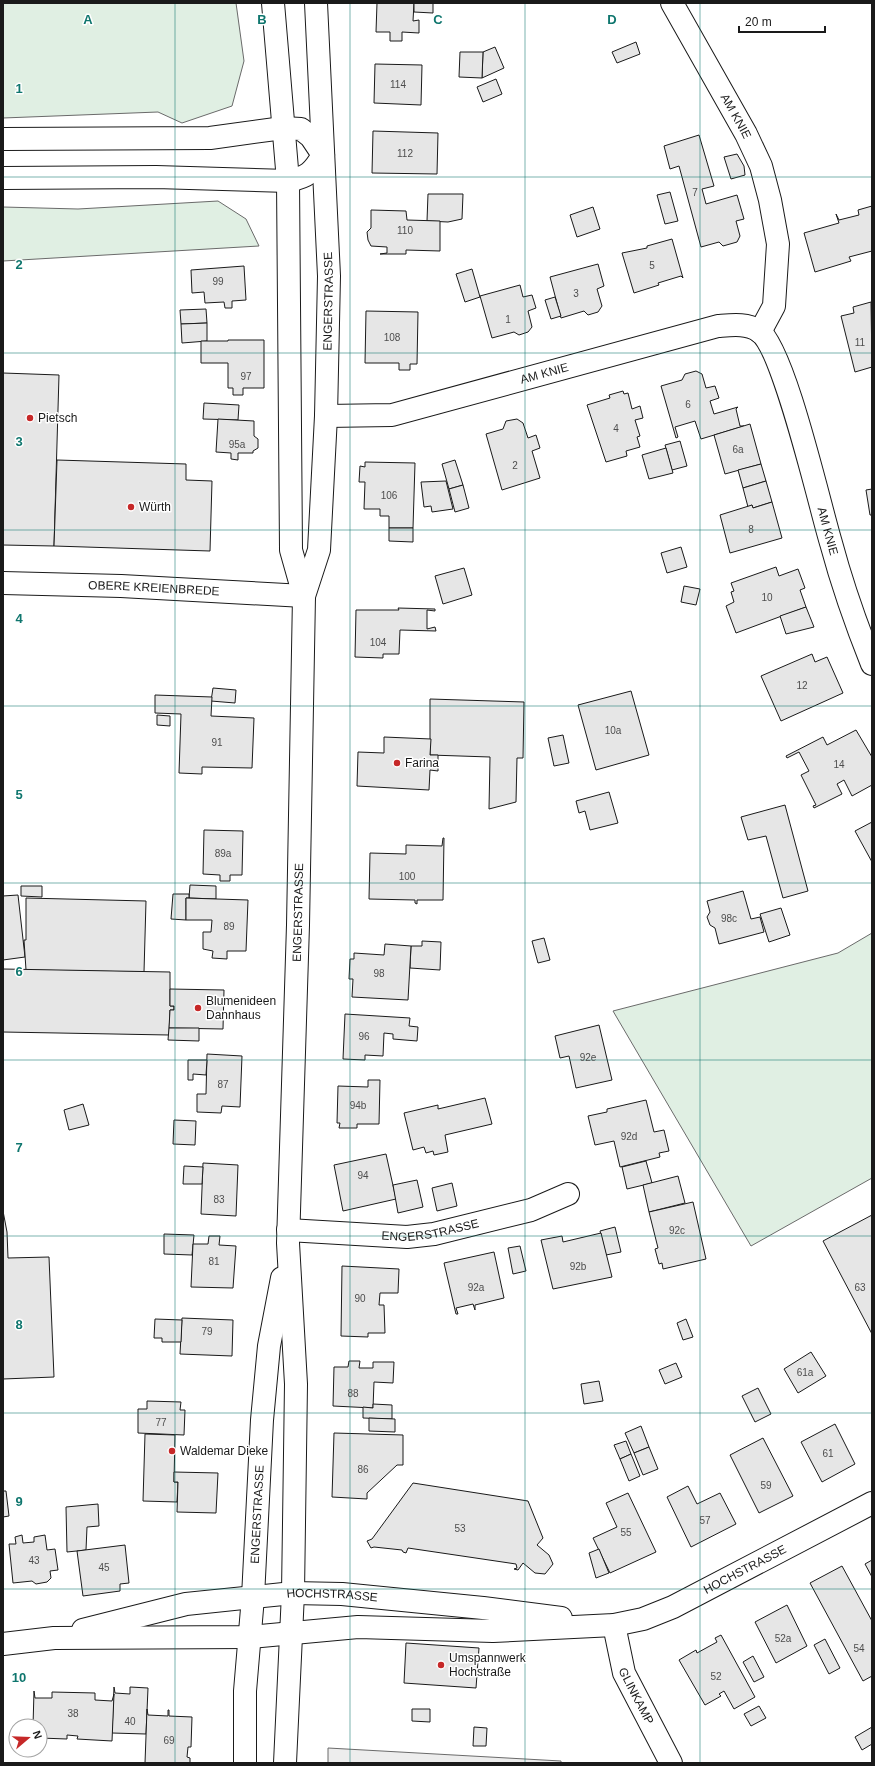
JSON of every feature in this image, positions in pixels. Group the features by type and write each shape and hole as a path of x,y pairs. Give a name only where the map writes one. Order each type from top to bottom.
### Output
{"main road":[{"name":"ENGERSTRASSE","path":"273,3 288,181 291,550 304,596 298,917 288,1236 296,1384 293,1593 284,1763"},
{"name":"ENGERSTRASSE","path":"304,596 319,550 326,416 329,276 316,3"},
{"name":"AM KNIE","path":"672,3 746,134 761,166 770,200 778,244 774,306 760,332"},
{"path":"3,139 210,138 283,128 301,129 311,137 323,155 315,168 303,178 288,181 156,177 3,178"},
{"name":"AM KNIE","path":"326,416 392,415 718,326 741,324 760,332 775,353 796,414 830,543 856,626 872,664"},
{"name":"OBERE KREIENBREDE","path":"3,583 121,586 304,596"},
{"name":"ENGERSTRASSE","path":"288,1236 407,1237 434,1234 530,1210 568,1194"},
{"name":"ENGERSTRASSE","path":"245,1763 245,1691 253,1598 262,1428 269,1346 288,1236"},
{"name":"HOCHSTRASSE","path":"3,1644 54,1638 250,1637 358,1627 493,1632 614,1625 643,1619 673,1607 872,1503"},
{"name":"HOCHSTRASSE","path":"54,1638 153,1611 186,1604 293,1593 342,1594 483,1608 614,1625"},
{"name":"GLINKAMP","path":"614,1625 624,1673 671,1763"}],"green space":[{"path":"3,3 236,3 244,61 232,106 182,123 158,112 3,118"},
{"path":"218,201 246,219 259,246 3,261 3,207 78,209"},
{"path":"872,933 872,1178 751,1246 613,1011 838,953"}],"shaded area":[{"path":"328,1748 561,1761 561,1763 328,1763"}],"building":[{"path":"377,3 414,3 413,21 419,20 419,33 402,32 402,41 390,41 390,32 376,32"},
{"path":"414,3 433,3 433,13 414,12"},
{"path":"636,42 640,54 617,63 612,52"},
{"path":"495,47 504,68 482,78 483,52"},
{"path":"460,52 483,52 482,78 459,77"},
{"path":"375,64 422,65 421,105 374,103"},
{"path":"496,79 502,94 483,102 477,87"},
{"path":"373,131 438,133 437,174 372,173"},
{"path":"699,135 714,186 702,189 706,204 737,195 744,219 736,221 740,236 737,242 723,246 719,242 701,247 679,166 670,169 664,146"},
{"path":"737,154 744,166 745,175 731,179 724,157"},
{"path":"670,192 678,221 665,224 657,195"},
{"path":"428,194 463,194 462,219 448,222 427,221"},
{"path":"872,206 872,251 849,257 851,261 815,272 804,233 839,223 836,214 839,220 859,215 858,210"},
{"path":"593,207 600,229 577,237 570,215"},
{"path":"371,210 406,211 407,220 440,221 440,251 406,250 406,254 380,254 387,253 387,247 371,246 368,240 367,232 371,228"},
{"path":"672,239 683,278 681,276 658,283 659,285 634,293 622,253 647,248 647,246"},
{"path":"598,264 604,286 597,289 602,306 598,312 588,315 584,311 561,318 550,277"},
{"path":"244,266 246,300 232,301 232,308 225,308 224,302 205,303 204,292 192,293 191,270"},
{"path":"472,269 480,297 465,302 456,274"},
{"path":"520,285 523,297 532,295 536,308 528,311 532,327 528,332 519,335 514,332 492,338 480,296"},
{"path":"555,297 561,316 551,319 545,300"},
{"path":"871,302 872,367 855,372 841,316 854,313 853,307"},
{"path":"206,309 207,323 181,324 180,310"},
{"path":"366,311 418,312 417,364 410,364 410,370 399,370 399,363 365,363"},
{"path":"207,323 207,341 182,343 181,324"},
{"path":"264,340 264,388 243,388 243,395 233,395 233,388 228,388 228,363 201,363 201,341"},
{"path":"696,371 702,374 706,388 715,386 719,398 710,401 714,414 738,407 736,409 740,426 744,426 701,439 695,421 675,427 678,437 676,438 661,386 682,380 685,374"},
{"name":"Pietsch","path":"3,373 59,375 54,546 3,545"},
{"path":"623,391 624,394 628,393 632,409 640,406 643,418 635,420 640,436 637,437 640,447 626,451 627,456 606,462 587,405 610,398 609,395"},
{"path":"204,403 239,405 238,420 203,419"},
{"path":"218,419 254,421 254,436 258,439 258,448 253,451 253,453 238,453 238,460 231,459 231,453 216,452"},
{"path":"517,419 523,423 528,438 536,435 540,448 532,451 540,478 502,490 486,434 503,429 506,421"},
{"path":"750,424 761,464 725,474 714,435"},
{"path":"680,441 687,466 672,470 665,445"},
{"path":"666,448 673,473 649,479 642,455"},
{"path":"57,460 186,464 186,480 212,481 210,551 54,546"},
{"path":"455,460 463,485 449,489 442,464"},
{"path":"365,462 415,463 413,528 389,528 389,516 380,516 380,509 364,509 365,482 359,482 360,466 365,467"},
{"path":"761,464 766,481 743,488 738,470"},
{"path":"446,481 453,509 432,512 431,506 424,507 421,482"},
{"path":"766,481 772,502 753,508 752,505 748,507 743,488"},
{"path":"463,485 469,508 455,512 449,489"},
{"path":"872,489 872,515 870,515 866,490"},
{"path":"772,502 782,538 730,553 720,515 752,505 753,508"},
{"path":"389,528 413,528 413,542 389,541"},
{"path":"681,547 687,567 667,573 661,553"},
{"path":"776,567 779,576 798,569 805,588 800,590 806,607 736,633 726,606 734,602 731,592 734,591 731,583"},
{"path":"464,568 472,595 443,604 435,576"},
{"path":"684,586 700,589 696,605 681,602"},
{"path":"806,607 814,627 786,634 780,616"},
{"path":"398,608 435,609 435,611 427,610 427,629 435,627 436,631 400,630 399,654 383,654 383,658 355,657 356,610 399,610"},
{"path":"812,654 815,662 827,657 843,693 781,721 761,676"},
{"path":"213,688 236,690 235,703 211,701"},
{"path":"631,691 649,755 596,770 578,705"},
{"path":"155,695 212,697 211,716 254,718 252,768 202,767 202,774 179,773 181,714 155,713"},
{"path":"430,699 524,702 523,758 517,758 516,802 489,809 490,757 430,755"},
{"path":"157,715 170,716 170,726 157,725"},
{"path":"856,730 872,757 872,785 852,796 844,780 837,784 842,794 814,808 813,806 816,805 801,775 809,771 799,752 787,758 786,756 823,737 827,745"},
{"path":"563,735 569,763 554,766 548,738"},
{"name":"Farina","path":"384,737 431,739 430,755 438,755 438,771 430,770 429,790 357,786 358,752 384,753"},
{"path":"609,792 618,823 590,830 585,811 579,813 576,801"},
{"path":"785,805 808,891 783,898 766,836 748,840 741,817"},
{"path":"872,822 872,862 855,831"},
{"path":"204,830 243,831 242,875 230,875 230,881 220,881 220,875 203,874"},
{"path":"443,838 443,900 417,900 417,904 415,903 415,900 369,899 370,853 406,854 406,845 442,846"},
{"path":"190,885 216,886 216,899 189,898"},
{"path":"21,886 42,886 42,897 21,896"},
{"path":"743,891 751,919 760,917 764,932 719,944 715,928 710,925 707,917 710,912 707,901"},
{"path":"173,894 189,894 189,898 186,898 186,920 171,919"},
{"path":"18,895 25,957 3,960 3,896"},
{"path":"26,898 146,901 144,972 26,970 24,940 26,940"},
{"path":"186,898 248,900 246,951 227,951 227,959 212,958 213,951 203,949 203,932 211,932 212,920 186,920"},
{"path":"781,908 790,935 769,942 760,914"},
{"path":"544,938 550,960 538,963 532,941"},
{"path":"422,941 441,942 440,970 410,968 411,946 422,946"},
{"path":"385,944 411,946 408,1000 352,997 353,979 349,979 350,959 354,959 354,953 384,955"},
{"path":"3,969 170,972 170,1006 174,1006 174,1010 170,1010 169,1035 3,1032"},
{"name":"Blumenideen Dannhaus","path":"170,989 224,990 223,1029 169,1028 170,1010 174,1010 174,1006 170,1006"},
{"path":"345,1014 410,1018 409,1026 418,1027 417,1041 393,1039 393,1034 384,1033 383,1056 365,1055 365,1060 343,1059"},
{"path":"599,1025 612,1080 576,1088 569,1056 560,1058 555,1036"},
{"path":"169,1028 199,1028 199,1041 168,1040"},
{"path":"207,1054 242,1056 240,1107 222,1106 221,1113 197,1112 197,1094 206,1094"},
{"path":"188,1060 207,1060 206,1075 193,1074 193,1080 188,1080"},
{"path":"368,1080 380,1080 379,1124 357,1124 357,1128 339,1128 340,1123 337,1123 338,1086 368,1087"},
{"path":"485,1098 492,1124 445,1135 448,1152 434,1155 433,1151 426,1153 424,1147 413,1150 404,1113 438,1105 438,1109"},
{"path":"646,1100 654,1132 664,1130 669,1151 659,1153 660,1157 620,1167 614,1141 595,1145 588,1116 607,1112 607,1109"},
{"path":"83,1104 89,1125 69,1130 64,1110"},
{"path":"174,1120 196,1121 195,1145 173,1144"},
{"path":"386,1154 396,1199 343,1211 334,1165"},
{"path":"646,1161 652,1183 627,1189 622,1167"},
{"path":"203,1163 238,1165 236,1216 201,1214"},
{"path":"184,1166 203,1167 202,1184 183,1184"},
{"path":"678,1176 685,1203 649,1212 643,1185"},
{"path":"417,1180 423,1207 398,1213 393,1185"},
{"path":"452,1183 457,1206 437,1211 432,1188"},
{"path":"693,1202 706,1259 663,1269 662,1263 659,1264 655,1249 658,1248 649,1212"},
{"path":"3,1211 7,1232 8,1258 49,1257 54,1377 3,1379"},
{"path":"872,1215 872,1334 823,1241"},
{"path":"615,1227 621,1252 606,1255 600,1231"},
{"path":"601,1233 612,1277 553,1289 541,1240 562,1236 563,1242"},
{"path":"164,1234 194,1235 192,1255 164,1254"},
{"path":"209,1236 220,1236 219,1245 236,1246 233,1288 191,1287 193,1244 208,1244"},
{"path":"520,1246 526,1271 513,1274 508,1248"},
{"path":"494,1252 504,1298 475,1305 475,1310 473,1304 456,1308 458,1314 456,1314 444,1263"},
{"path":"342,1266 399,1269 398,1293 380,1293 379,1305 384,1305 385,1333 368,1333 368,1337 341,1336"},
{"path":"182,1318 233,1320 232,1356 180,1354"},
{"path":"155,1319 182,1320 181,1342 162,1342 162,1338 154,1338"},
{"path":"686,1319 693,1337 683,1340 677,1323"},
{"path":"811,1352 826,1376 798,1393 784,1369"},
{"path":"349,1361 360,1361 359,1368 373,1368 373,1362 394,1362 393,1383 374,1382 373,1408 333,1406 334,1367 348,1367"},
{"path":"676,1363 682,1377 665,1384 659,1370"},
{"path":"599,1381 603,1401 584,1404 581,1384"},
{"path":"758,1388 771,1414 755,1422 742,1396"},
{"path":"147,1401 181,1402 180,1410 185,1410 184,1435 138,1433 138,1409 147,1409"},
{"path":"373,1404 392,1405 392,1419 363,1418 363,1407 373,1408"},
{"path":"369,1418 395,1419 395,1432 369,1431"},
{"path":"835,1424 855,1464 822,1482 801,1442"},
{"path":"641,1426 649,1447 634,1453 625,1433"},
{"path":"334,1433 403,1435 403,1465 397,1465 367,1493 367,1499 332,1497"},
{"path":"145,1434 175,1435 174,1482 178,1482 177,1502 143,1501"},
{"path":"763,1438 793,1496 759,1513 730,1455"},
{"path":"626,1441 631,1454 620,1459 614,1445"},
{"path":"649,1447 658,1469 643,1475 634,1453"},
{"path":"631,1454 640,1476 629,1481 620,1459"},
{"path":"174,1472 218,1473 216,1513 177,1512 178,1482 174,1482"},
{"path":"413,1483 528,1501 543,1538 537,1545 549,1555 553,1564 545,1574 535,1573 523,1563 518,1570 514,1569 517,1568 516,1564 408,1548 406,1553 402,1550 371,1548 367,1541 372,1539"},
{"path":"688,1486 697,1504 720,1493 736,1524 691,1547 667,1497"},
{"path":"3,1491 6,1491 9,1516 3,1517"},
{"path":"628,1493 656,1552 610,1573 593,1538 617,1527 606,1503"},
{"path":"98,1504 99,1526 87,1527 86,1550 67,1552 66,1507"},
{"path":"22,1535 23,1543 34,1542 34,1537 45,1535 47,1550 55,1549 58,1570 50,1571 51,1578 47,1582 36,1584 32,1581 13,1583 9,1544 16,1544 15,1537"},
{"path":"125,1545 129,1583 120,1584 120,1591 83,1596 77,1551"},
{"path":"599,1549 609,1573 596,1578 589,1553"},
{"path":"872,1560 872,1577 865,1564"},
{"path":"842,1566 872,1621 872,1676 863,1681 810,1583"},
{"path":"787,1605 807,1646 776,1663 755,1622"},
{"path":"721,1635 755,1697 734,1709 724,1691 719,1694 721,1696 705,1705 679,1660 696,1650 697,1653 717,1642 715,1638"},
{"path":"825,1639 840,1668 829,1674 814,1645"},
{"name":"Umspannwerk Hochstraße","path":"406,1643 479,1648 476,1688 404,1683"},
{"path":"753,1656 764,1677 754,1682 743,1662"},
{"path":"114,1687 115,1693 130,1694 130,1687 148,1688 146,1734 112,1733"},
{"path":"34,1691 35,1698 52,1698 52,1692 95,1693 95,1700 112,1701 114,1694 112,1741 77,1739 78,1736 67,1735 67,1739 48,1738 48,1718 33,1718"},
{"path":"759,1706 766,1718 751,1726 744,1714"},
{"path":"147,1709 148,1715 168,1716 169,1710 169,1716 192,1717 191,1747 188,1747 187,1757 190,1758 190,1763 145,1763"},
{"path":"412,1709 430,1709 430,1722 412,1721"},
{"path":"474,1727 487,1728 486,1746 473,1746"},
{"path":"872,1727 872,1744 862,1750 855,1737"}],"place":[{"name":"Pietsch","path":"30,418"},
{"name":"Würth","path":"131,507"},
{"name":"Farina","path":"397,763"},
{"name":"Blumenideen Dannhaus","path":"198,1008"},
{"name":"Waldemar Dieke","path":"172,1451"},
{"name":"Umspannwerk Hochstraße","path":"441,1665"}]}
